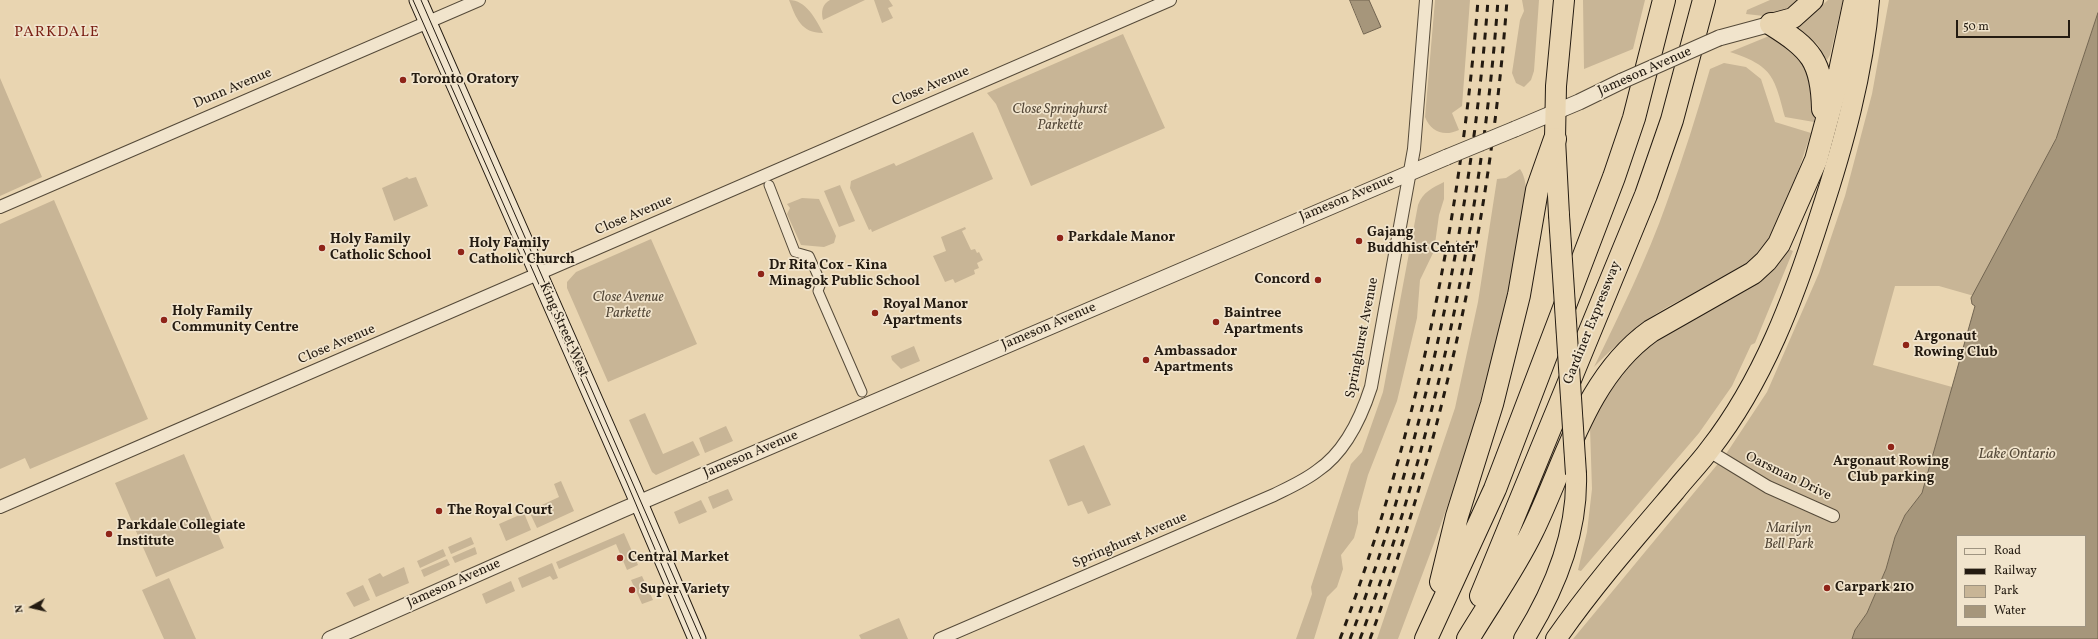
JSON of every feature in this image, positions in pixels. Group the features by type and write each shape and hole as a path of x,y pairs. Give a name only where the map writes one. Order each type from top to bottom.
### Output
{"highway":[{"path":"1524,639 1538,615 1556,575 1570,536 1576,504 1576,474 1555,139 1556,86 1564,0"},
{"path":"1426,638 1494,489 1611,184 1634,118 1664,0"},
{"name":"Gardiner Expressway","path":"1462,639 1515,516 1646,195 1672,120 1704,0"},
{"path":"1771,24 1792,18 1813,0"},
{"path":"1468,639 1531,534 1584,414 1607,375 1638,340 1651,331 1738,284 1766,261 1779,244 1816,160 1840,70 1855,0"},
{"path":"1556,639 1612,566 1709,451 1754,381 1796,288 1835,172 1854,96 1866,32 1869,0"},
{"path":"1771,24 1789,36 1807,51 1820,75 1823,113 1816,160"},
{"path":"1426,638 1457,516 1492,404 1520,295 1537,190 1555,139"}],"main road":[{"name":"King Street West","path":"418,0 639,503 697,639"}],"street":[{"name":"Dunn Avenue","path":"0,207 479,0"},
{"name":"Close Avenue","path":"0,507 1170,0"},
{"name":"Springhurst Avenue","path":"940,639 1274,495 1318,471 1351,432 1364,409 1370,387 1414,149 1426,0"},
{"name":"Jameson Avenue","path":"330,639 639,503 1410,172 1556,112 1719,38 1771,24"},
{"path":"769,185 796,252 809,256 821,283 818,291 862,392"},
{"name":"Oarsman Drive","path":"1709,451 1768,487 1833,516"}],"green space":[{"path":"789,0 800,3 810,11 823,33 809,30 804,27 794,13"},
{"path":"830,0 865,0 823,20 823,8"},
{"path":"874,0 889,0 893,6 888,8 893,18 882,23"},
{"path":"1435,0 1470,0 1462,106 1452,113 1459,130 1448,133 1434,130 1425,117"},
{"path":"1522,0 1539,0 1534,71 1531,80 1524,87 1516,83 1512,73 1520,20 1524,11"},
{"path":"1583,0 1645,0 1633,49 1584,69"},
{"path":"1770,0 1800,0 1773,17 1746,14 1747,10"},
{"path":"1828,0 1843,0 1830,55 1827,60 1818,45 1796,25 1814,13"},
{"name":"Marilyn Bell Park","path":"1889,0 2098,0 2098,13 2056,139 1974,296 1939,286 1895,286 1873,365 1952,387 1922,494 1905,515 1895,537 1886,569 1867,613 1855,630 1852,639 1573,639 1726,454 1767,392 1819,273 1845,196 1872,94"},
{"name":"Close Springhurst Parkette","path":"1123,34 1165,128 1031,186 996,104 987,93"},
{"path":"1774,34 1806,64 1817,100 1814,122 1785,117 1778,91 1769,74 1755,62 1730,52"},
{"path":"1724,63 1746,67 1761,79 1775,122 1811,133 1786,204 1766,243 1745,265 1719,282 1677,302 1645,321 1627,335 1594,367 1633,286 1651,244 1673,185 1710,69"},
{"path":"0,78 42,177 0,196"},
{"path":"973,132 993,179 872,232 871,229 869,230 850,188 851,181 894,163 896,166"},
{"path":"1520,169 1524,179 1526,192 1526,207 1521,240 1495,346 1465,454 1441,524 1398,639 1377,639 1455,408 1478,302 1497,179 1506,178"},
{"path":"407,177 409,179 416,177 428,206 394,221 382,188"},
{"path":"1444,182 1444,199 1439,215 1434,251 1420,280 1417,318 1397,401 1368,475 1358,512 1358,523 1354,538 1341,555 1343,569 1337,587 1327,597 1314,639 1296,639 1312,594 1311,587 1351,464 1362,452 1383,392 1418,205 1425,194 1432,188"},
{"path":"840,185 855,221 839,227 824,191"},
{"path":"802,198 819,199 836,236 834,243 824,247 801,245 787,214 790,208 787,204"},
{"path":"54,200 148,419 30,469 25,458 0,469 0,224"},
{"path":"965,227 966,229 962,231 971,250 975,249 977,253 979,252 983,260 977,263 979,268 974,270 975,274 955,283 953,279 945,282 933,256 946,251 941,237"},
{"name":"Close Avenue Parkette","path":"651,239 697,344 608,382 567,288 567,282 576,272"},
{"path":"1786,248 1793,251 1755,343 1751,345 1732,386 1699,433 1581,571 1578,570 1587,532 1592,489 1590,428 1607,395 1641,352 1660,337 1748,289 1763,279 1774,267"},
{"path":"914,346 920,361 901,369 892,360 891,356"},
{"path":"645,413 663,454 693,441 700,455 656,475 652,472 629,420"},
{"path":"726,426 733,441 705,453 699,438"},
{"path":"1084,445 1111,505 1088,514 1082,501 1068,506 1049,460"},
{"path":"184,454 224,548 156,577 115,483"},
{"path":"561,481 574,511 537,528 529,511 559,497 554,484"},
{"path":"728,489 733,500 713,509 708,497"},
{"path":"701,500 707,512 679,524 674,512"},
{"path":"524,513 531,530 506,541 499,524"},
{"path":"624,533 638,565 627,570 616,544 559,569 556,562"},
{"path":"471,537 474,544 451,554 448,547"},
{"path":"475,547 477,554 455,563 452,557"},
{"path":"443,549 446,556 420,568 417,561"},
{"path":"447,559 450,565 424,577 421,570"},
{"path":"552,563 558,578 553,580 550,576 522,588 518,578"},
{"path":"404,567 409,583 376,597 368,579 380,573 383,577"},
{"path":"642,576 653,600 642,604 631,580"},
{"path":"169,578 196,639 164,639 142,590"},
{"path":"511,581 515,591 486,604 482,594"},
{"path":"363,585 370,600 354,607 346,593"},
{"path":"899,618 908,639 861,639 859,635"}],"water":[{"path":"1350,0 1369,0 1381,27 1364,34"},
{"name":"Lake Ontario","path":"2098,13 2098,639 1852,639 1855,630 1867,613 1886,569 1895,537 1905,515 1922,493 1975,306 1972,304 1971,298 2056,139"}],"tram line":[{"path":"413,0 627,483 693,639"},
{"path":"421,0 701,639"}],"railway":[{"path":"1340,639 1392,484 1432,324 1460,163 1478,0"},
{"path":"1350,639 1377,563 1401,484 1423,405 1442,324 1470,162 1481,81 1488,0"},
{"path":"1360,639 1387,562 1411,484 1433,405 1452,325 1480,163 1491,81 1498,0"},
{"path":"1370,639 1396,562 1420,483 1442,404 1460,324 1476,244 1489,163 1500,82 1507,0"}],"place":[{"name":"Toronto Oratory","path":"403,80"},
{"name":"Parkdale Manor","path":"1060,238"},
{"name":"Gajang Buddhist Center","path":"1359,241"},
{"name":"Holy Family Catholic School","path":"322,248"},
{"name":"Holy Family Catholic Church","path":"461,252"},
{"name":"Dr Rita Cox - Kina Minagok Public School","path":"761,274"},
{"name":"Concord","path":"1318,280"},
{"name":"Royal Manor Apartments","path":"875,313"},
{"name":"Holy Family Community Centre","path":"164,320"},
{"name":"Baintree Apartments","path":"1216,322"},
{"name":"Argonaut Rowing Club","path":"1906,345"},
{"name":"Ambassador Apartments","path":"1146,360"},
{"name":"Argonaut Rowing Club parking","path":"1891,447"},
{"name":"The Royal Court","path":"439,511"},
{"name":"Parkdale Collegiate Institute","path":"109,534"},
{"name":"Central Market","path":"620,558"},
{"name":"Carpark 210","path":"1827,588"},
{"name":"Super Variety","path":"632,590"}],"district":[{"name":"PARKDALE","path":"57,33"}]}
